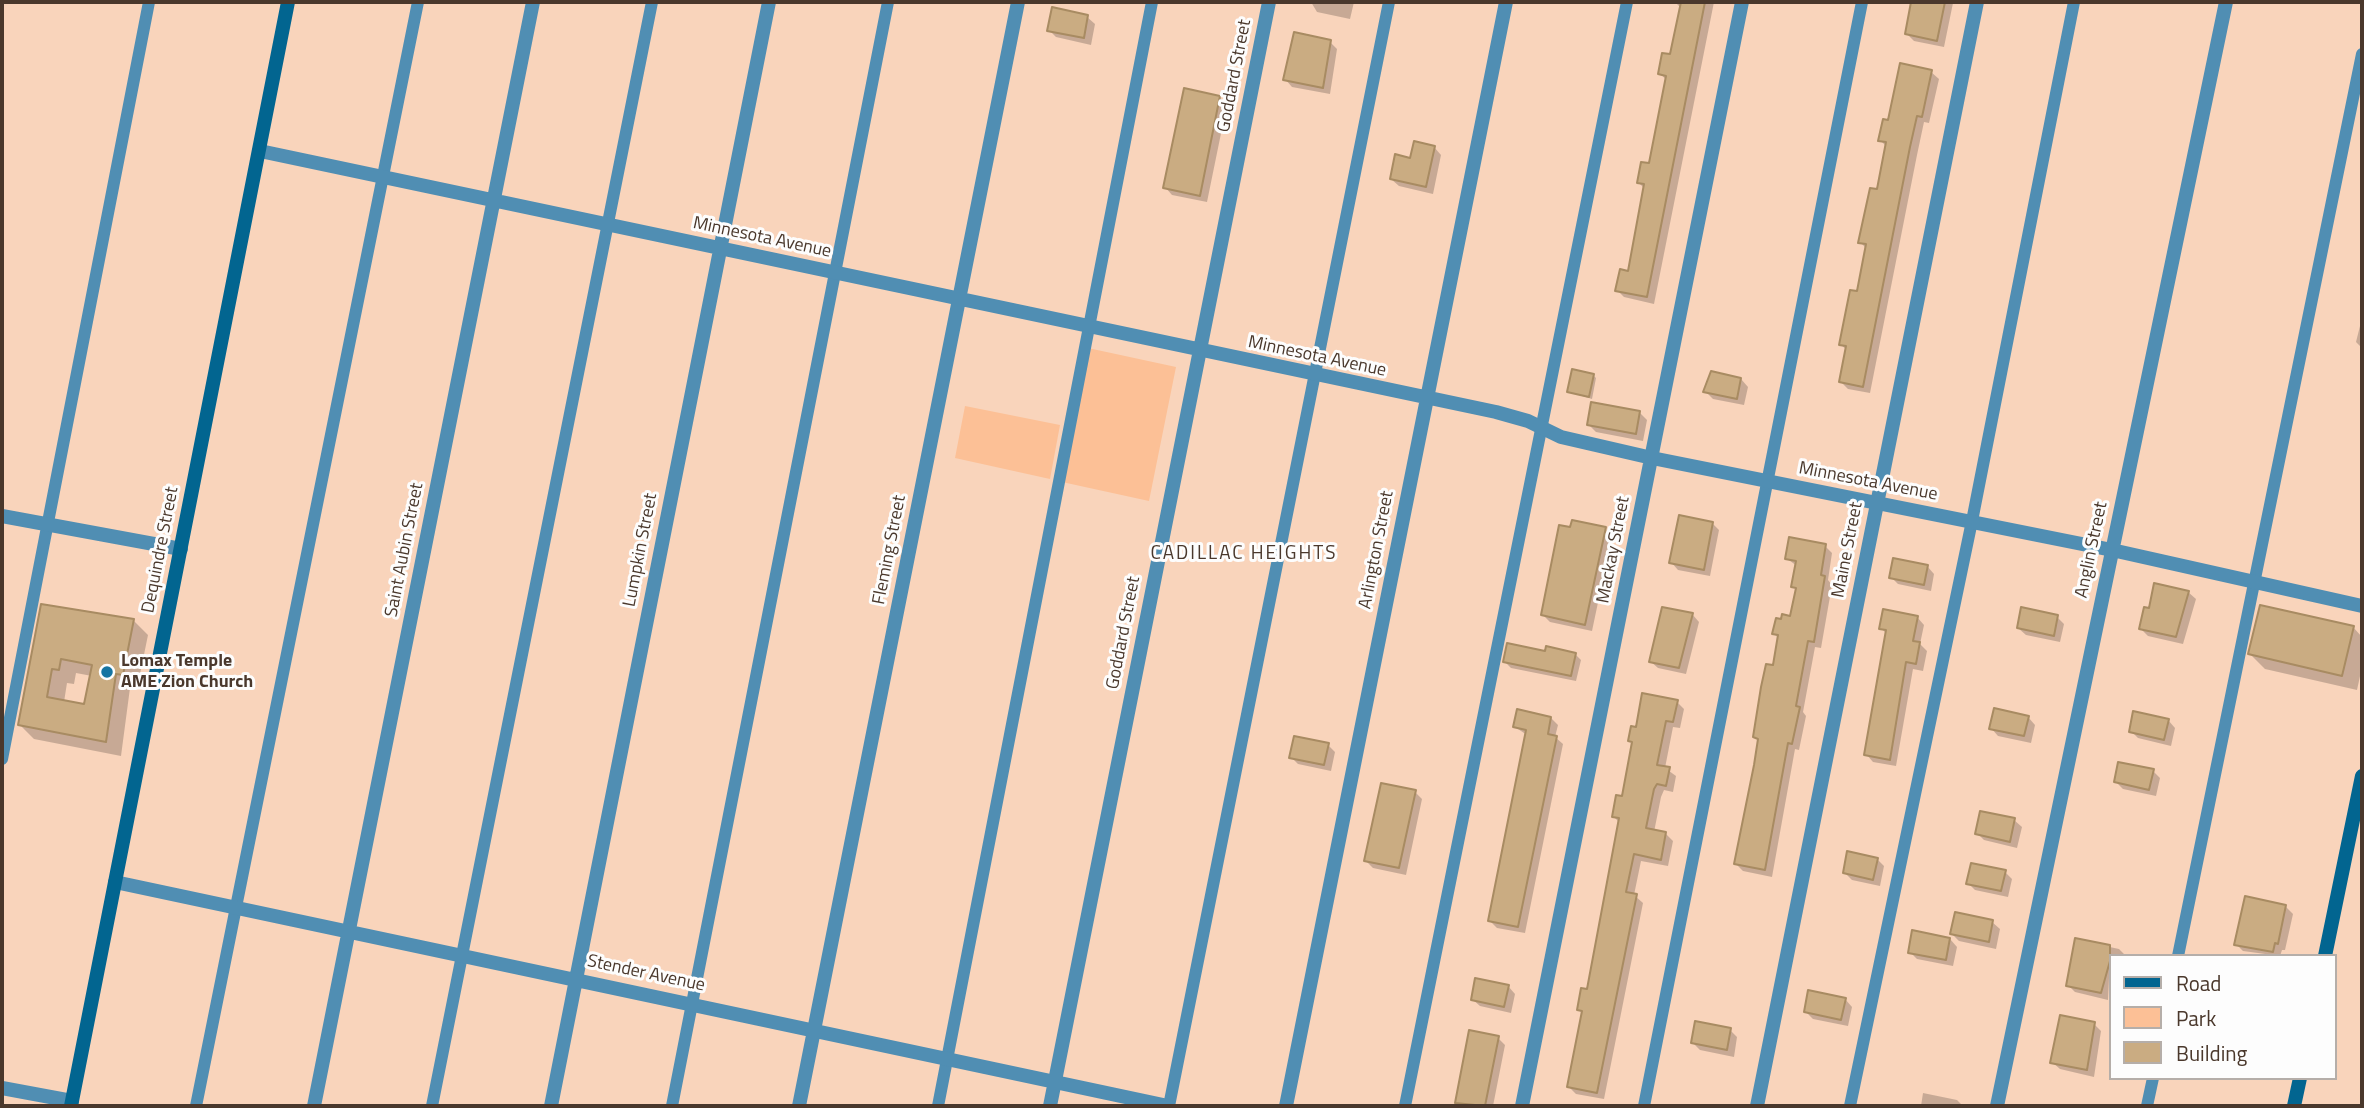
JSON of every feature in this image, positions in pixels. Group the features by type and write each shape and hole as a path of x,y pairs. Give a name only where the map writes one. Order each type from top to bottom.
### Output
{"street":[{"name":"Dequindre Street","path":"72,1104 288,2"},
{"name":"Saint Aubin Street","path":"314,1106 533,2"},
{"name":"Lumpkin Street","path":"551,1106 769,2"},
{"name":"Fleming Street","path":"799,1106 1018,2"},
{"name":"Goddard Street","path":"1050,1106 1269,2"},
{"name":"Arlington Street","path":"1286,1106 1506,2"},
{"name":"Mackay Street","path":"1522,1106 1742,2"},
{"name":"Maine Street","path":"1757,1106 1977,2"},
{"name":"Anglin Street","path":"1997,1106 2226,2"},
{"name":"Minnesota Avenue","path":"260,151 1427,400 1496,412 1528,421 1561,437 1652,458 2112,550 2362,606"},
{"path":"2,516 181,549"},
{"path":"2325,954 2362,776"},
{"name":"Stender Avenue","path":"115,882 1169,1106"},
{"path":"2294,1106 2300,1080"},
{"path":"2,1088 72,1104"}],"lane":[{"path":"2,759 50,525 149,2"},
{"path":"196,1106 418,2"},
{"path":"432,1106 652,2"},
{"path":"672,1106 888,2"},
{"path":"938,1106 1152,2"},
{"path":"1169,1106 1389,2"},
{"path":"1405,1106 1627,2"},
{"path":"1644,1106 1862,2"},
{"path":"1850,1106 1972,521 2074,2"},
{"path":"2178,954 2362,54"},
{"path":"2147,1106 2153,1080"}],"green space":[{"path":"1088,348 1176,367 1149,501 1062,482"},
{"path":"965,406 1060,425 1050,479 955,458"}],"building":[{"path":"1681,2 1705,2 1647,297 1615,291 1620,269 1628,271 1644,184 1637,183 1641,162 1649,163 1666,76 1658,74 1662,53 1670,54"},
{"path":"1911,2 1945,2 1937,41 1905,34"},
{"path":"1052,7 1088,15 1084,38 1047,31"},
{"path":"1294,32 1331,40 1323,88 1283,80"},
{"path":"1900,63 1932,70 1922,117 1917,116 1910,147 1863,387 1839,382 1846,346 1839,345 1850,290 1857,291 1866,244 1858,243 1870,188 1877,189 1886,142 1878,141 1883,119 1888,120"},
{"path":"1184,88 1220,96 1200,196 1163,188"},
{"path":"1414,141 1435,146 1426,187 1390,179 1395,154 1410,158"},
{"path":"1572,369 1594,374 1589,397 1567,392"},
{"path":"1711,371 1741,378 1737,399 1703,392"},
{"path":"1591,402 1640,411 1636,434 1587,425"},
{"path":"1679,515 1713,522 1704,570 1669,563"},
{"path":"1572,520 1606,527 1585,625 1541,615 1559,525 1570,527"},
{"path":"1789,537 1826,544 1821,575 1825,576 1814,642 1808,641 1796,706 1800,707 1792,744 1788,743 1765,870 1734,864 1758,739 1753,737 1761,687 1766,664 1773,665 1778,635 1772,634 1776,618 1781,619 1782,614 1790,616 1796,588 1791,587 1796,561 1785,559"},
{"path":"1893,558 1928,565 1924,585 1889,578"},
{"path":"2154,583 2189,591 2176,637 2139,629 2144,607 2149,608"},
{"name":"Lomax Temple AME Zion Church","path":"41,604 134,619 123,675 116,674 106,742 18,725","holes":["61,659 92,665 84,704 47,697 52,669 59,670"]},
{"path":"2260,605 2354,626 2342,676 2248,654"},
{"path":"1662,607 1693,613 1679,668 1649,662"},
{"path":"2021,607 2058,615 2054,636 2017,628"},
{"path":"1883,609 1918,616 1913,641 1920,642 1916,664 1906,662 1890,760 1864,755 1886,630 1879,629"},
{"path":"1507,643 1545,651 1546,646 1576,653 1571,676 1503,662"},
{"path":"1642,693 1678,700 1673,722 1666,721 1657,765 1670,767 1666,786 1657,784 1654,789 1646,828 1666,832 1661,860 1634,854 1626,892 1637,894 1597,1093 1567,1087 1582,1011 1577,1010 1581,988 1587,989 1619,818 1612,817 1616,795 1622,796 1632,742 1628,741 1631,726 1636,727"},
{"path":"1994,708 2029,716 2024,736 1989,729"},
{"path":"1517,709 1551,717 1548,734 1557,736 1518,927 1488,921 1526,730 1513,727"},
{"path":"2133,711 2169,719 2164,740 2129,732"},
{"path":"1294,736 1329,743 1324,765 1289,758"},
{"path":"2118,762 2154,769 2149,790 2114,782"},
{"path":"1381,783 1416,790 1399,868 1364,861"},
{"path":"1980,811 2015,818 2010,842 1975,834"},
{"path":"1847,851 1878,858 1873,880 1843,873"},
{"path":"1971,863 2006,870 2001,891 1966,884"},
{"path":"2245,896 2286,905 2278,944 2275,943 2273,952 2234,945"},
{"path":"1955,912 1993,920 1989,942 1950,934"},
{"path":"1912,930 1950,938 1946,960 1908,953"},
{"path":"2075,938 2110,945 2108,968 2101,993 2066,986"},
{"path":"1475,978 1509,985 1504,1007 1471,1000"},
{"path":"1808,990 1846,998 1841,1020 1804,1012"},
{"path":"2060,1015 2095,1022 2087,1070 2050,1063"},
{"path":"1695,1021 1731,1028 1727,1050 1691,1043"},
{"path":"1469,1030 1499,1036 1485,1106 1455,1103"}],"place":[{"name":"Lomax Temple AME Zion Church","path":"107,672"}],"district":[{"name":"CADILLAC HEIGHTS","path":"1244,554"}]}
